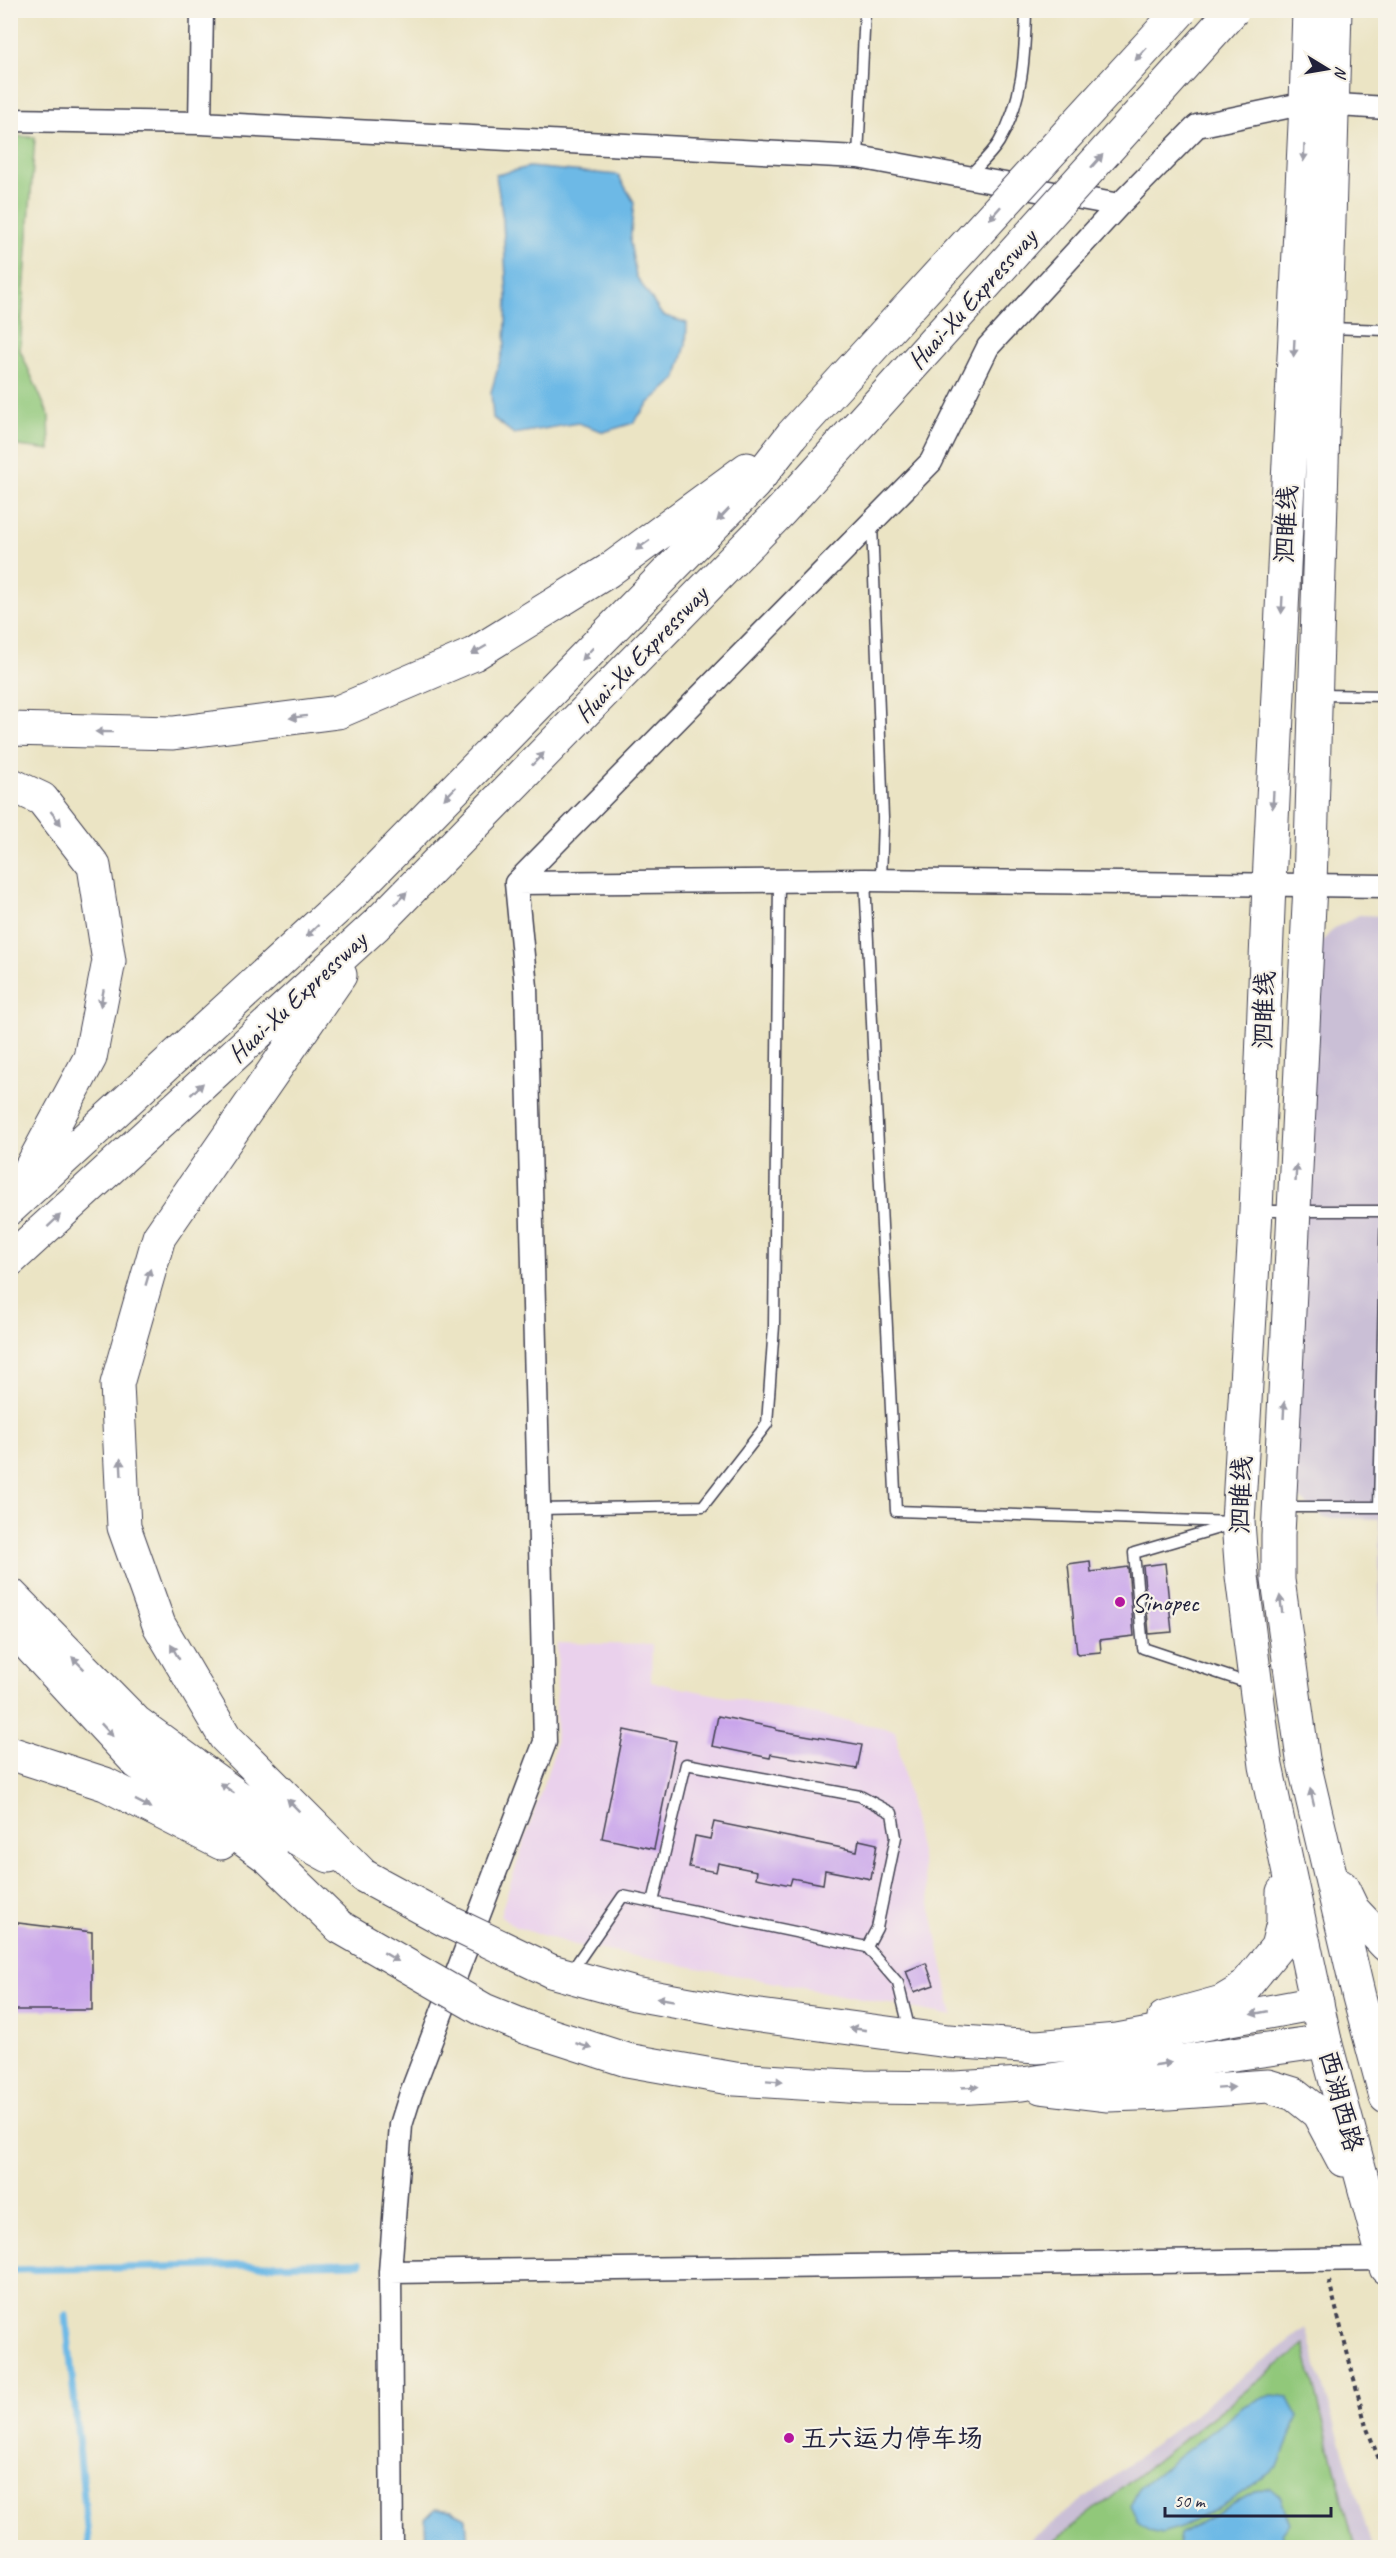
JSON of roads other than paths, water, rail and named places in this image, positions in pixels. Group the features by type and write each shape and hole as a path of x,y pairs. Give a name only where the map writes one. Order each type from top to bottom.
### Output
{"main road":[{"name":"Huai-Xu Expressway","path":"10,1207 349,897 754,484 792,435 1181,10"},
{"name":"Huai-Xu Expressway","path":"10,1260 375,924 781,511 1233,10"},
{"name":"泗睢线","path":"1308,10 1319,104 1326,327 1310,885 1279,1507 1278,1580 1303,1759 1324,1848 1372,1996"},
{"name":"泗睢线","path":"1317,2002 1266,1766 1242,1576 1238,1522 1256,1211 1269,884 1319,104 1335,10"},
{"path":"10,729 173,733 338,712 474,654 608,572 792,435"},
{"path":"10,784 42,799 94,866 109,961 90,1058 10,1207"},
{"path":"364,1876 225,1737 159,1625 124,1527 117,1384 159,1237 375,924"},
{"path":"12,1606 136,1722 289,1834 447,1921 560,1974 635,1994 745,2014 911,2036 1037,2047 1117,2040 1317,2002 1372,1996"},
{"path":"12,1606 138,1763 269,1858 340,1927"},
{"path":"10,1753 105,1784 222,1844 340,1927 484,2010 528,2028 627,2060 735,2079 864,2087 955,2088 1022,2084 1377,2035"},
{"path":"1037,2047 1188,2012 1222,2002 1242,1990 1276,1947 1281,1931 1283,1923 1282,1839"},
{"path":"1324,1848 1353,1910 1386,1945"},
{"name":"西湖西路","path":"1372,1996 1386,2097"},
{"name":"西湖西路","path":"1317,2002 1325,2041 1384,2264"},
{"path":"1022,2084 1108,2094 1168,2093 1268,2086 1294,2094 1318,2113 1329,2131 1373,2226"}],"street":[{"path":"200,123 202,10"},
{"path":"516,883 931,462 988,347 1119,205 1197,126 1319,104 1386,108"},
{"path":"10,120 200,123 858,157 1119,205"},
{"path":"516,883 873,880 1386,886"},
{"path":"392,2547 390,2272 401,2125 411,2093 545,1742 526,987 516,883"},
{"path":"390,2272 1324,2260 1384,2264"}],"lane":[{"path":"858,157 865,10"},
{"path":"967,177 999,143 1016,101 1024,60 1026,10"},
{"path":"1326,327 1386,330"},
{"path":"872,521 882,806 873,880 896,1511 1238,1522"},
{"path":"1315,695 1386,696"},
{"path":"539,1509 703,1506 767,1424 774,1326 779,881"},
{"path":"1279,1507 1382,1507 1386,1205"},
{"path":"1256,1211 1385,1210"},
{"path":"1238,1522 1134,1553 1143,1648 1256,1686"},
{"path":"653,1902 686,1764 860,1796 892,1813 896,1837 877,1928 867,1947"},
{"path":"560,1974 622,1896 867,1947 898,1983 911,2036"}],"water":[{"path":"529,167 618,175 634,202 630,242 636,276 662,315 687,323 686,345 676,379 649,403 633,423 604,432 578,423 514,434 493,418 491,392 505,343 507,298 503,220 496,175"},
{"path":"1271,2395 1288,2397 1298,2416 1278,2467 1231,2500 1183,2527 1163,2534 1149,2531 1138,2522 1130,2506 1140,2487 1244,2406"},
{"path":"1270,2487 1280,2496 1290,2523 1282,2534 1287,2547 1178,2547 1180,2534 1256,2491"},
{"path":"435,2509 452,2511 466,2518 468,2547 426,2547 425,2519"}],"waterway":[{"path":"10,2270 360,2263"},
{"path":"66,2315 89,2548"}],"place":[{"name":"Sinopec","path":"1120,1602"},
{"name":"五六运力停车场","path":"789,2438"}]}
